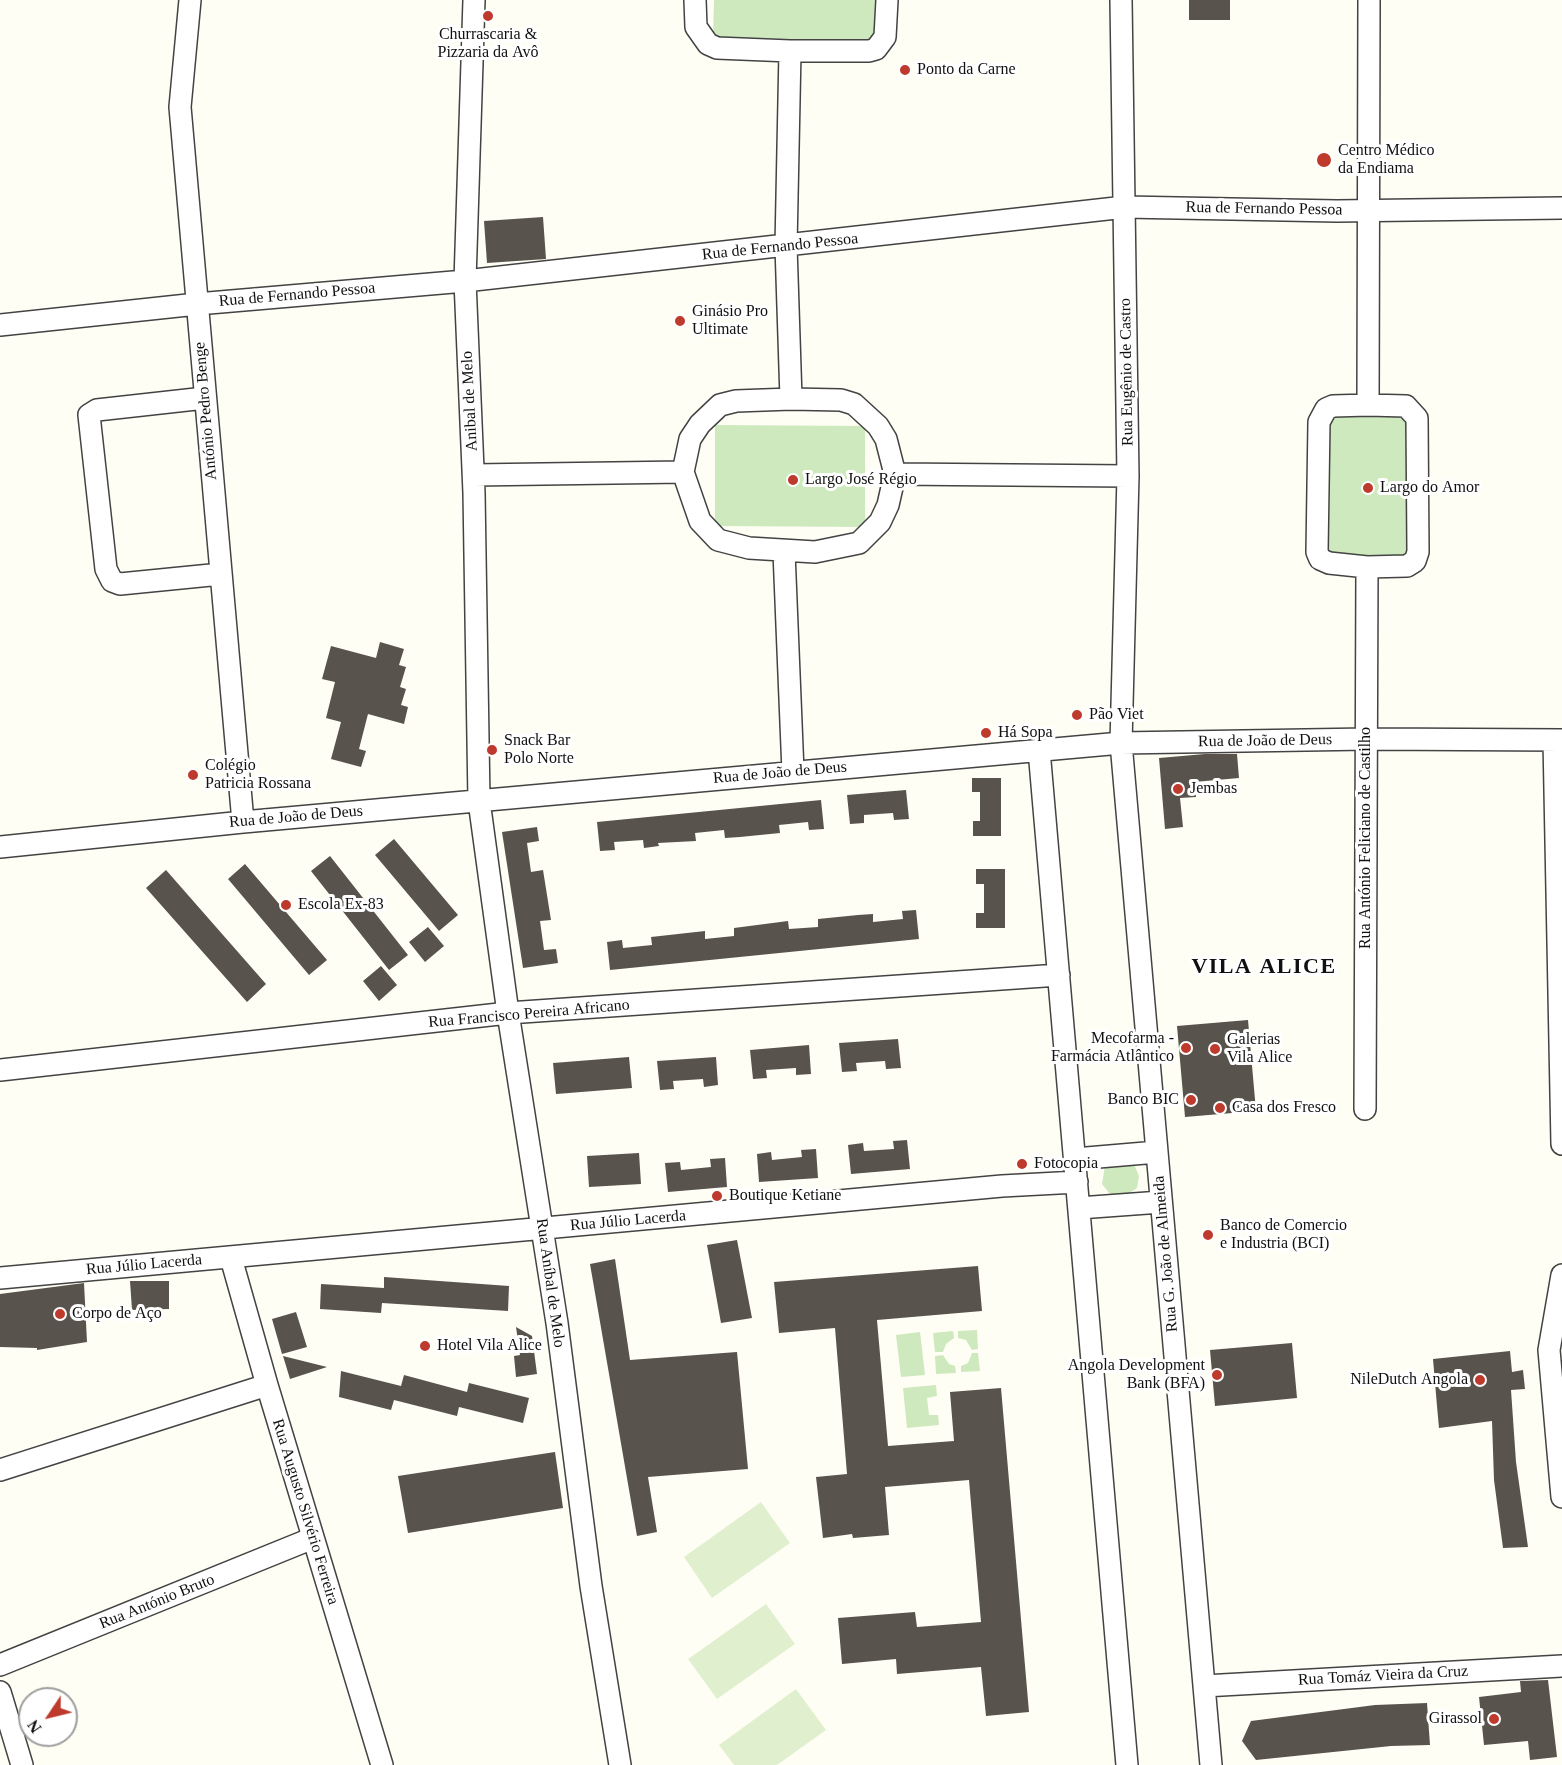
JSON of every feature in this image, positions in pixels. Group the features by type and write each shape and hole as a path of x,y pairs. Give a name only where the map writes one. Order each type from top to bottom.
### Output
{"street":[{"name":"António Pedro Benge","path":"190,0 180,107 243,822"},
{"name":"Anibal de Melo","path":"474,0 465,281 474,474 479,801"},
{"path":"695,0 696,27 708,44 717,48 790,51 869,51 876,49 885,37 886,0"},
{"name":"Rua Eugênio de Castro","path":"1121,0 1128,476 1121,744"},
{"path":"1368,405 1369,0"},
{"path":"790,51 786,246 791,399"},
{"name":"Rua de Fernando Pessoa","path":"0,325 197,304 465,281 1125,207 1369,210 1562,208"},
{"path":"205,398 97,410 89,415 106,569 112,580 120,584 221,574"},
{"path":"791,399 841,400 854,404 866,412 886,439 895,474 888,505 880,522 859,543 815,552 784,552 732,545 709,533 700,521 683,472 690,439 709,413 720,405 736,401 791,399"},
{"path":"1368,405 1406,406 1417,418 1419,437 1418,552 1415,561 1407,566 1367,567 1320,560 1317,545 1319,422 1326,409 1333,406 1368,405"},
{"path":"474,474 683,472"},
{"path":"895,474 1128,476"},
{"path":"784,552 793,772"},
{"name":"Rua António Feliciano de Castilho","path":"1365,1109 1367,567"},
{"name":"Rua de João de Deus","path":"0,847 243,822 1121,744 1367,739 1558,740"},
{"path":"1558,740 1562,1144"},
{"name":"Rua G. João de Almeida","path":"1121,744 1211,1765"},
{"path":"1039,750 1127,1765"},
{"name":"Rua Aníbal de Melo","path":"479,801 508,1013 543,1229 591,1586 620,1765"},
{"name":"Rua Francisco Pereira Africano","path":"0,1070 508,1013 1059,975"},
{"path":"1075,1159 1157,1152"},
{"name":"Rua Júlio Lacerda","path":"0,1278 1002,1186 1077,1182"},
{"path":"1079,1208 1161,1202"},
{"name":"Rua Augusto Silvério Ferreira","path":"231,1258 382,1765"},
{"path":"1562,1275 1549,1350 1562,1497"},
{"path":"0,1470 267,1385"},
{"name":"Rua António Bruto","path":"0,1665 313,1538"},
{"name":"Rua Tomáz Vieira da Cruz","path":"1204,1686 1562,1666"},
{"path":"0,1692 22,1765"}],"green space":[{"path":"714,0 875,0 874,42 713,37"},
{"path":"1326,414 1409,415 1410,559 1322,558"},
{"path":"715,425 865,426 865,527 715,526"},
{"path":"1134,1164 1139,1176 1137,1188 1127,1195 1110,1194 1102,1184 1105,1166"},
{"path":"977,1330 978,1349 972,1350 966,1340 958,1338 958,1331"},
{"path":"953,1331 954,1338 946,1344 943,1352 935,1352 933,1333"},
{"path":"920,1332 925,1375 901,1377 896,1335"},
{"path":"972,1353 978,1353 980,1371 961,1372 961,1366 968,1363"},
{"path":"943,1355 949,1364 955,1366 956,1373 936,1374 935,1356"},
{"path":"936,1385 937,1396 927,1398 929,1415 938,1415 939,1425 907,1428 903,1388"},
{"path":"761,1502 790,1543 712,1598 684,1557"},
{"path":"766,1604 795,1644 717,1699 688,1659"},
{"path":"796,1689 826,1730 777,1765 734,1765 719,1745"}],"building":[{"path":"1189,0 1230,0 1230,20 1189,20"},
{"path":"543,217 546,259 487,263 484,221"},
{"path":"380,642 404,649 399,665 406,667 400,687 406,689 401,705 408,707 404,724 368,714 359,749 366,751 361,767 331,759 341,722 326,718 335,682 322,679 331,646 376,658"},
{"name":"Jembas","path":"1237,754 1239,778 1194,782 1196,797 1180,798 1183,827 1165,829 1159,758"},
{"path":"972,778 1001,778 1001,836 973,836 973,821 980,821 980,792 972,792"},
{"path":"906,790 909,819 894,820 893,813 864,815 864,823 850,824 847,795"},
{"path":"821,800 824,829 809,830 808,822 779,825 780,833 725,838 724,830 695,833 696,841 658,843 659,846 644,848 643,840 614,842 615,850 600,851 597,822"},
{"path":"537,827 539,841 527,843 531,872 543,870 551,920 540,921 544,950 556,949 558,963 523,968 502,832"},
{"path":"394,839 458,915 439,931 375,855"},
{"path":"330,856 408,955 389,970 311,871"},
{"path":"245,864 327,960 309,975 228,879"},
{"path":"976,869 1005,869 1005,928 976,928 976,913 984,913 984,884 976,884"},
{"path":"166,870 266,984 247,1002 146,888"},
{"path":"916,910 919,939 610,970 607,942 622,940 623,948 652,945 651,937 705,931 705,939 734,936 734,928 788,921 789,929 818,927 818,919 858,915 873,914 873,922 903,919 902,911"},
{"path":"428,927 444,946 425,962 409,942"},
{"path":"381,966 397,985 379,1001 363,981"},
{"name":"Galerias Vila Alice","path":"1248,1020 1256,1111 1185,1117 1177,1026"},
{"path":"898,1039 901,1068 886,1069 885,1061 856,1063 857,1071 842,1072 839,1043"},
{"path":"809,1045 811,1074 796,1075 796,1068 766,1070 767,1078 753,1079 750,1050"},
{"path":"629,1057 632,1088 556,1094 553,1063"},
{"path":"716,1057 718,1085 704,1087 703,1079 673,1081 674,1089 660,1090 657,1061"},
{"path":"907,1140 910,1169 851,1174 848,1145 863,1143 864,1151 894,1149 893,1141"},
{"path":"816,1149 818,1178 759,1182 757,1154 771,1152 772,1160 802,1157 801,1150"},
{"path":"639,1153 641,1184 589,1187 587,1156"},
{"path":"725,1158 727,1187 668,1192 665,1163 680,1162 681,1170 711,1167 710,1159"},
{"path":"737,1240 752,1318 721,1323 707,1245"},
{"path":"615,1259 630,1360 737,1352 748,1469 648,1477 657,1532 637,1536 590,1264"},
{"path":"978,1266 982,1311 877,1320 888,1446 954,1441 950,1392 1001,1388 1029,1712 986,1716 981,1667 897,1674 896,1659 842,1664 838,1618 915,1612 917,1627 981,1622 969,1480 885,1487 889,1535 853,1538 852,1534 823,1538 816,1477 847,1474 835,1328 779,1333 774,1282"},
{"path":"384,1277 509,1286 508,1311 382,1303 381,1313 320,1309 321,1284 384,1288"},
{"path":"130,1281 169,1281 169,1309 132,1310"},
{"path":"84,1283 87,1342 37,1350 37,1348 0,1347 0,1294"},
{"path":"296,1312 307,1347 282,1354 272,1319"},
{"path":"516,1327 532,1336 537,1374 516,1377 514,1356 520,1355"},
{"path":"1292,1343 1297,1398 1215,1406 1210,1350"},
{"path":"1510,1351 1512,1372 1523,1370 1525,1389 1511,1390 1516,1462 1528,1547 1503,1548 1494,1480 1492,1421 1439,1428 1433,1359"},
{"path":"283,1356 327,1367 290,1379"},
{"path":"341,1371 401,1386 404,1375 467,1392 469,1383 529,1398 523,1423 459,1407 457,1416 394,1400 391,1410 339,1397"},
{"path":"555,1452 563,1508 408,1533 398,1476"},
{"path":"1548,1680 1557,1757 1530,1760 1528,1741 1484,1745 1479,1697 1521,1692 1520,1681"},
{"path":"1427,1703 1430,1745 1391,1746 1256,1760 1242,1741 1251,1721 1375,1705"}],"place":[{"name":"Churrascaria & Pizzaria da Avô","path":"488,16"},
{"name":"Ponto da Carne","path":"905,70"},
{"name":"Centro Médico da Endiama","path":"1324,160"},
{"name":"Ginásio Pro Ultimate","path":"680,321"},
{"name":"Largo José Régio","path":"793,480"},
{"name":"Largo do Amor","path":"1368,488"},
{"name":"Pão Viet","path":"1077,715"},
{"name":"Há Sopa","path":"986,733"},
{"name":"Snack Bar Polo Norte","path":"492,750"},
{"name":"Colégio Patricia Rossana","path":"193,775"},
{"name":"Jembas","path":"1178,789"},
{"name":"Escola Ex-83","path":"286,905"},
{"name":"Mecofarma - Farmácia Atlântico","path":"1186,1048"},
{"name":"Galerias Vila Alice","path":"1215,1049"},
{"name":"Banco BIC","path":"1191,1100"},
{"name":"Casa dos Fresco","path":"1220,1108"},
{"name":"Fotocopia","path":"1022,1164"},
{"name":"Boutique Ketiane","path":"717,1196"},
{"name":"Banco de Comercio e Industria (BCI)","path":"1208,1235"},
{"name":"Corpo de Aço","path":"60,1314"},
{"name":"Hotel Vila Alice","path":"425,1346"},
{"name":"Angola Development Bank (BFA)","path":"1217,1375"},
{"name":"NileDutch Angola","path":"1480,1380"},
{"name":"Girassol","path":"1494,1719"}],"district":[{"name":"VILA ALICE","path":"1264,967"}]}
